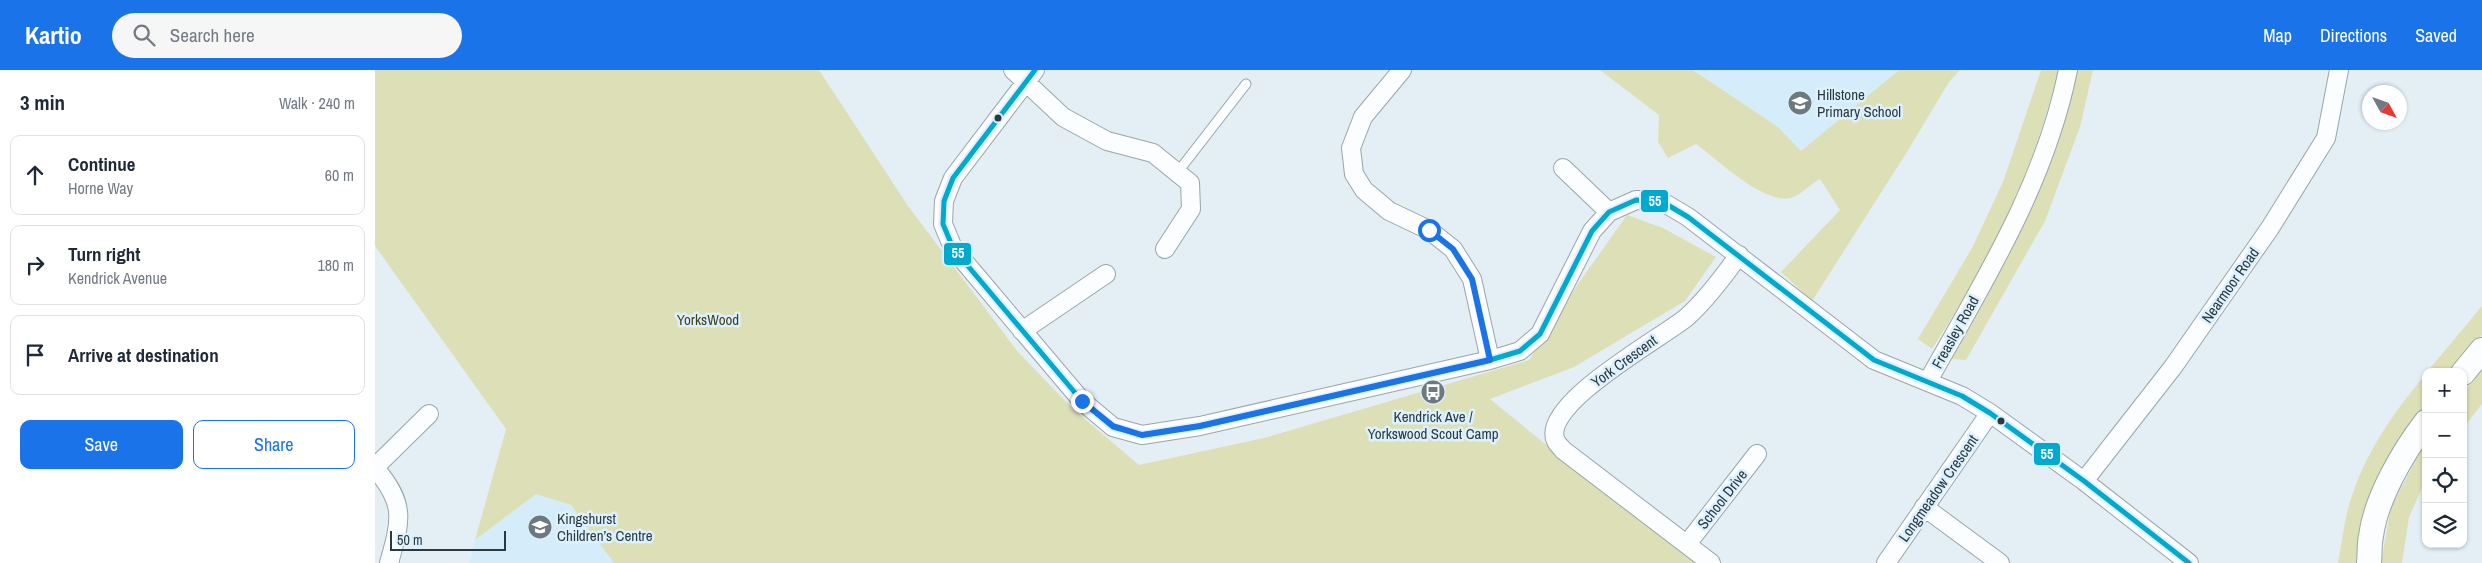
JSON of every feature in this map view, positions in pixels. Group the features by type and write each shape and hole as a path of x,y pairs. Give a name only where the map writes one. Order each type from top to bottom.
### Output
{"street":[{"path":"1013,70 1030,76 1063,117 1107,141 1153,153 1190,183 1191,208 1165,249"},
{"path":"1402,70 1363,117 1351,148 1354,174 1364,190 1389,211 1429,230 1453,249 1472,279 1490,360"},
{"name":"Freasley Road","path":"2068,70 2033,185 2005,245 1928,381 1962,396 1990,413 2084,481 2189,563"},
{"name":"Nearmoor Road","path":"2084,481 2173,367 2270,228 2326,138 2339,70"},
{"path":"1030,76 953,178 944,201 943,224 953,248 1022,331 1082,401 1113,426 1142,435 1200,426 1490,360 1520,351 1539,334 1592,231 1609,212 1636,200 1661,201 1688,216 1874,360 1928,381"},
{"path":"1563,168 1609,212"},
{"name":"York Crescent","path":"1711,563 1563,450 1556,442 1554,435 1559,419 1581,393 1606,371 1687,317 1721,280 1739,255"},
{"path":"1022,331 1105,274"},
{"path":"2467,368 2482,350"},
{"name":"Longmeadow Crescent","path":"1886,563 1990,413"},
{"path":"389,563 397,537 399,515 391,487 375,467 429,414"},
{"path":"2369,563 2371,536 2380,506 2409,444 2422,427"},
{"name":"School Drive","path":"1687,544 1757,454"},
{"path":"1924,507 2000,563"}],"lane":[{"path":"1177,173 1246,84"}],"shaded area":[{"name":"Hillstone Primary School","path":"1694,70 1899,70 1801,151 1778,127"},
{"name":"Kingshurst Children’s Centre","path":"536,494 571,505 614,563 469,563 475,540"}],"green space":[{"name":"YorksWood","path":"375,70 819,70 908,206 1018,352 1072,408 1139,465 1264,438 1529,360 1578,284 1627,215 1663,228 1716,257 1685,301 1574,367 1490,399 1570,464 1701,563 614,563 571,505 536,494 475,540 506,429 375,246"},
{"path":"1600,70 1693,70 1778,127 1801,151 1899,70 1960,70 1949,82 1907,152 1812,301 1781,272 1840,210 1820,179 1793,197 1782,198 1756,189 1696,144 1668,158 1658,142 1659,115"},
{"path":"2041,70 2059,70 2040,134 2023,181 1989,255 1932,349 1918,339 1972,248 2003,182"},
{"path":"2071,70 2093,70 2080,127 2045,221 1966,360 1952,359 1954,350 2035,198 2058,127"},
{"path":"2482,306 2482,335 2456,368 2430,368"},
{"path":"2482,370 2482,404 2467,423 2467,413 2467,388"},
{"path":"2422,379 2422,411 2406,431 2358,563 2338,563 2348,509 2356,484 2381,434"},
{"path":"2422,449 2422,488 2409,517 2402,563 2381,563 2391,507"}],"transit line":[{"name":"55","path":"1035,70 953,178 944,201 943,224 953,248 973,272 1082,401 1113,427 1142,435 1200,426 1490,360 1520,351 1540,334 1592,231 1609,212 1636,200 1661,201 1688,217 1874,360 1962,396 1990,413 2084,481 2189,563"}],"place":[{"name":"Hillstone Primary School","path":"1800,103"},
{"name":"Kendrick Ave / Yorkswood Scout Camp","path":"1433,392"},
{"name":"Kingshurst Children’s Centre","path":"540,527"}],"route":[{"path":"1082,401 1113,426 1142,435 1200,426 1451,367 1490,360 1472,279 1453,249 1429,230"}]}
